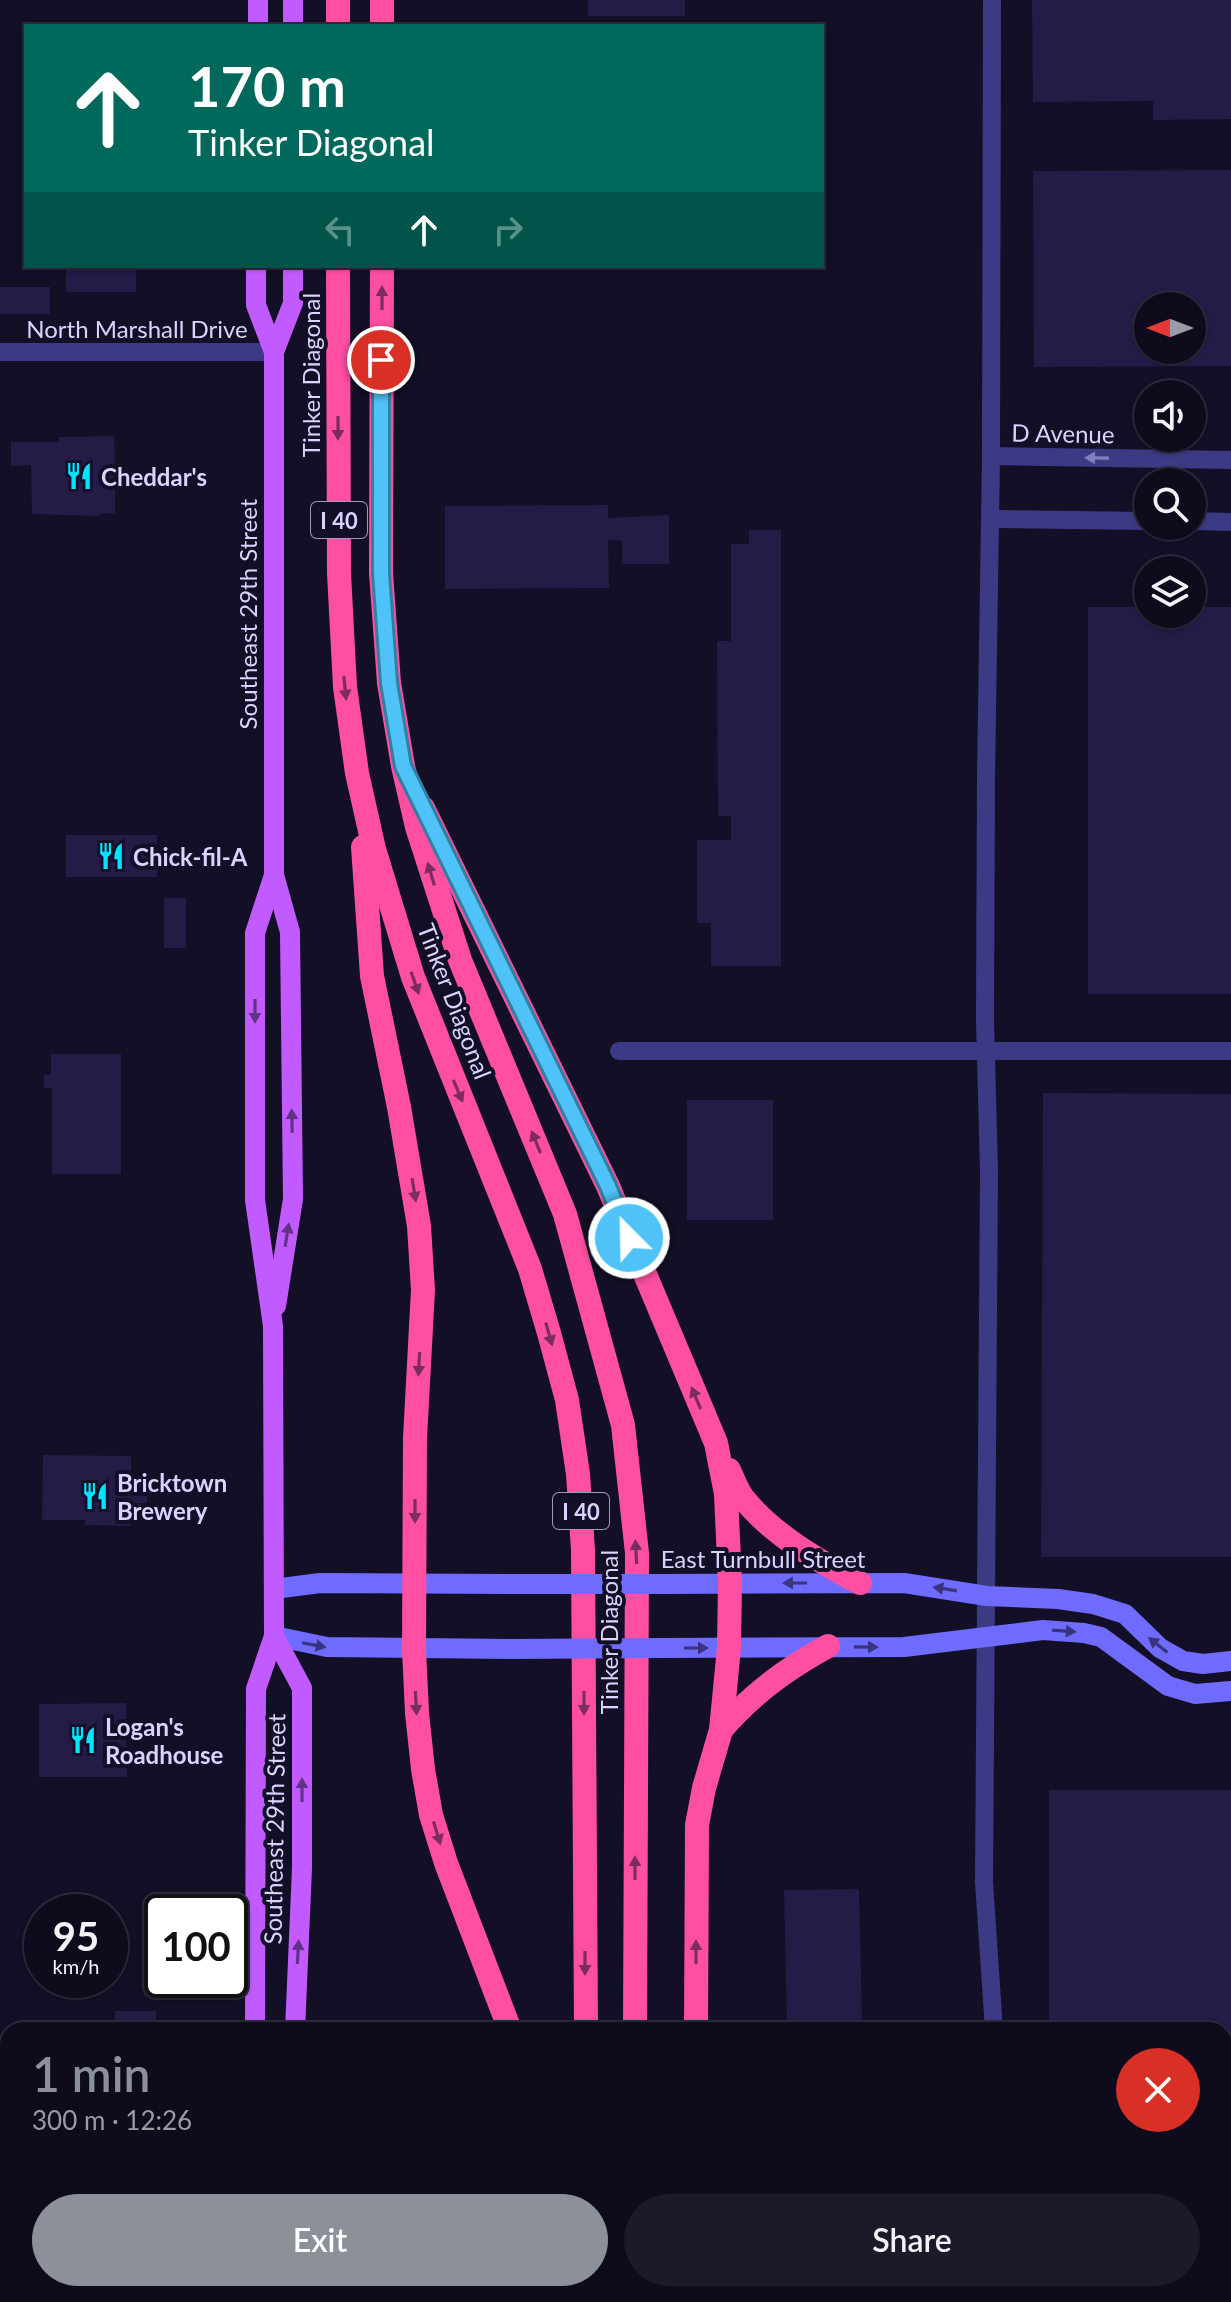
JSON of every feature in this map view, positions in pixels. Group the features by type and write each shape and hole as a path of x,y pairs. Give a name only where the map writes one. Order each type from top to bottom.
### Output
{"highway":[{"path":"338,0 338,24"},
{"path":"382,0 382,24"},
{"name":"Tinker Diagonal","path":"338,268 339,573 345,687 357,773 374,849 413,977 530,1269 567,1400 578,1474 583,1550 586,2022"},
{"name":"Tinker Diagonal","path":"382,268 381,573 389,683 403,766 417,827 460,960 565,1214 623,1425 637,1553 635,2022"},
{"path":"403,766 608,1186 741,1496 806,1554 860,1583"},
{"path":"357,773 372,976 419,1226 423,1290 415,1438 414,1649 417,1713 431,1815 446,1863 507,2022"},
{"path":"696,2022 697,1825 721,1730 729,1648 726,1494 716,1443"},
{"path":"721,1730 743,1704 766,1685 791,1666 828,1646"}],"main road":[{"path":"258,0 258,24"},
{"path":"293,0 293,24"},
{"name":"Southeast 29th Street","path":"256,268 256,305 274,352 274,875 290,932 293,1199 273,1326"},
{"name":"Southeast 29th Street","path":"274,352 293,303 293,268"},
{"name":"Southeast 29th Street","path":"255,2022 256,1689 274,1636 274,1589 273,1326 255,1200 255,933 274,875"},
{"name":"Southeast 29th Street","path":"274,1636 302,1688 302,1868 295,2022"}],"street":[{"path":"992,0 991,456 986,776 989,1171 984,1882 993,2022"},
{"name":"North Marshall Drive","path":"0,352 274,352"},
{"name":"D Avenue","path":"991,456 1231,460"},
{"path":"990,519 1134,521"},
{"path":"1206,521 1231,522"},
{"path":"619,1051 1231,1051"},
{"name":"East Turnbull Street","path":"274,1589 320,1583 904,1583 987,1596 1093,1604 1125,1614 1160,1648 1183,1661 1203,1664 1231,1661"},
{"path":"274,1636 327,1647 414,1649 904,1647 1043,1630 1101,1637 1168,1686 1195,1694 1231,1691"}],"building":[{"path":"588,0 685,0 685,16 588,16"},
{"path":"1032,0 1231,0 1231,119 1153,120 1153,101 1033,102"},
{"path":"1231,170 1231,366 1034,367 1033,171"},
{"path":"66,268 136,268 136,292 66,292"},
{"path":"0,287 50,287 50,314 0,314"},
{"name":"Cheddar's","path":"114,436 115,473 125,474 129,479 126,485 115,486 115,513 100,516 32,514 31,465 11,466 11,442 59,442 59,437"},
{"path":"608,505 608,518 669,515 669,564 622,564 622,541 608,540 609,588 445,589 445,506"},
{"path":"749,530 781,530 781,966 711,966 711,923 697,923 697,840 731,840 731,816 718,816 717,641 731,641 731,544 749,544"},
{"path":"1088,607 1134,607 1134,628 1206,628 1206,607 1231,607 1231,994 1088,994"},
{"name":"Chick-fil-A","path":"66,835 157,835 157,877 66,877"},
{"path":"164,898 186,898 186,948 164,948"},
{"path":"51,1054 121,1054 121,1174 52,1174 52,1088 44,1088 44,1075 51,1075"},
{"path":"1043,1093 1231,1094 1231,1557 1041,1557"},
{"path":"687,1100 773,1100 773,1220 687,1220"},
{"name":"Bricktown Brewery","path":"43,1455 131,1456 131,1489 147,1489 147,1503 142,1503 141,1521 131,1521 131,1526 85,1525 85,1520 42,1520"},
{"name":"Logan's Roadhouse","path":"126,1703 127,1777 39,1777 39,1704"},
{"path":"1049,1790 1231,1790 1231,2022 1049,2022"},
{"path":"859,1889 862,2022 787,2022 784,1890"},
{"path":"115,2011 156,2011 156,2022 115,2022"}],"place":[{"name":"Cheddar's","path":"79,476"},
{"name":"Chick-fil-A","path":"111,856"},
{"name":"Bricktown Brewery","path":"95,1496"},
{"name":"Logan's Roadhouse","path":"83,1740"}],"route":[{"path":"381,360 381,573 389,683 403,766 608,1186 629,1238"}]}
